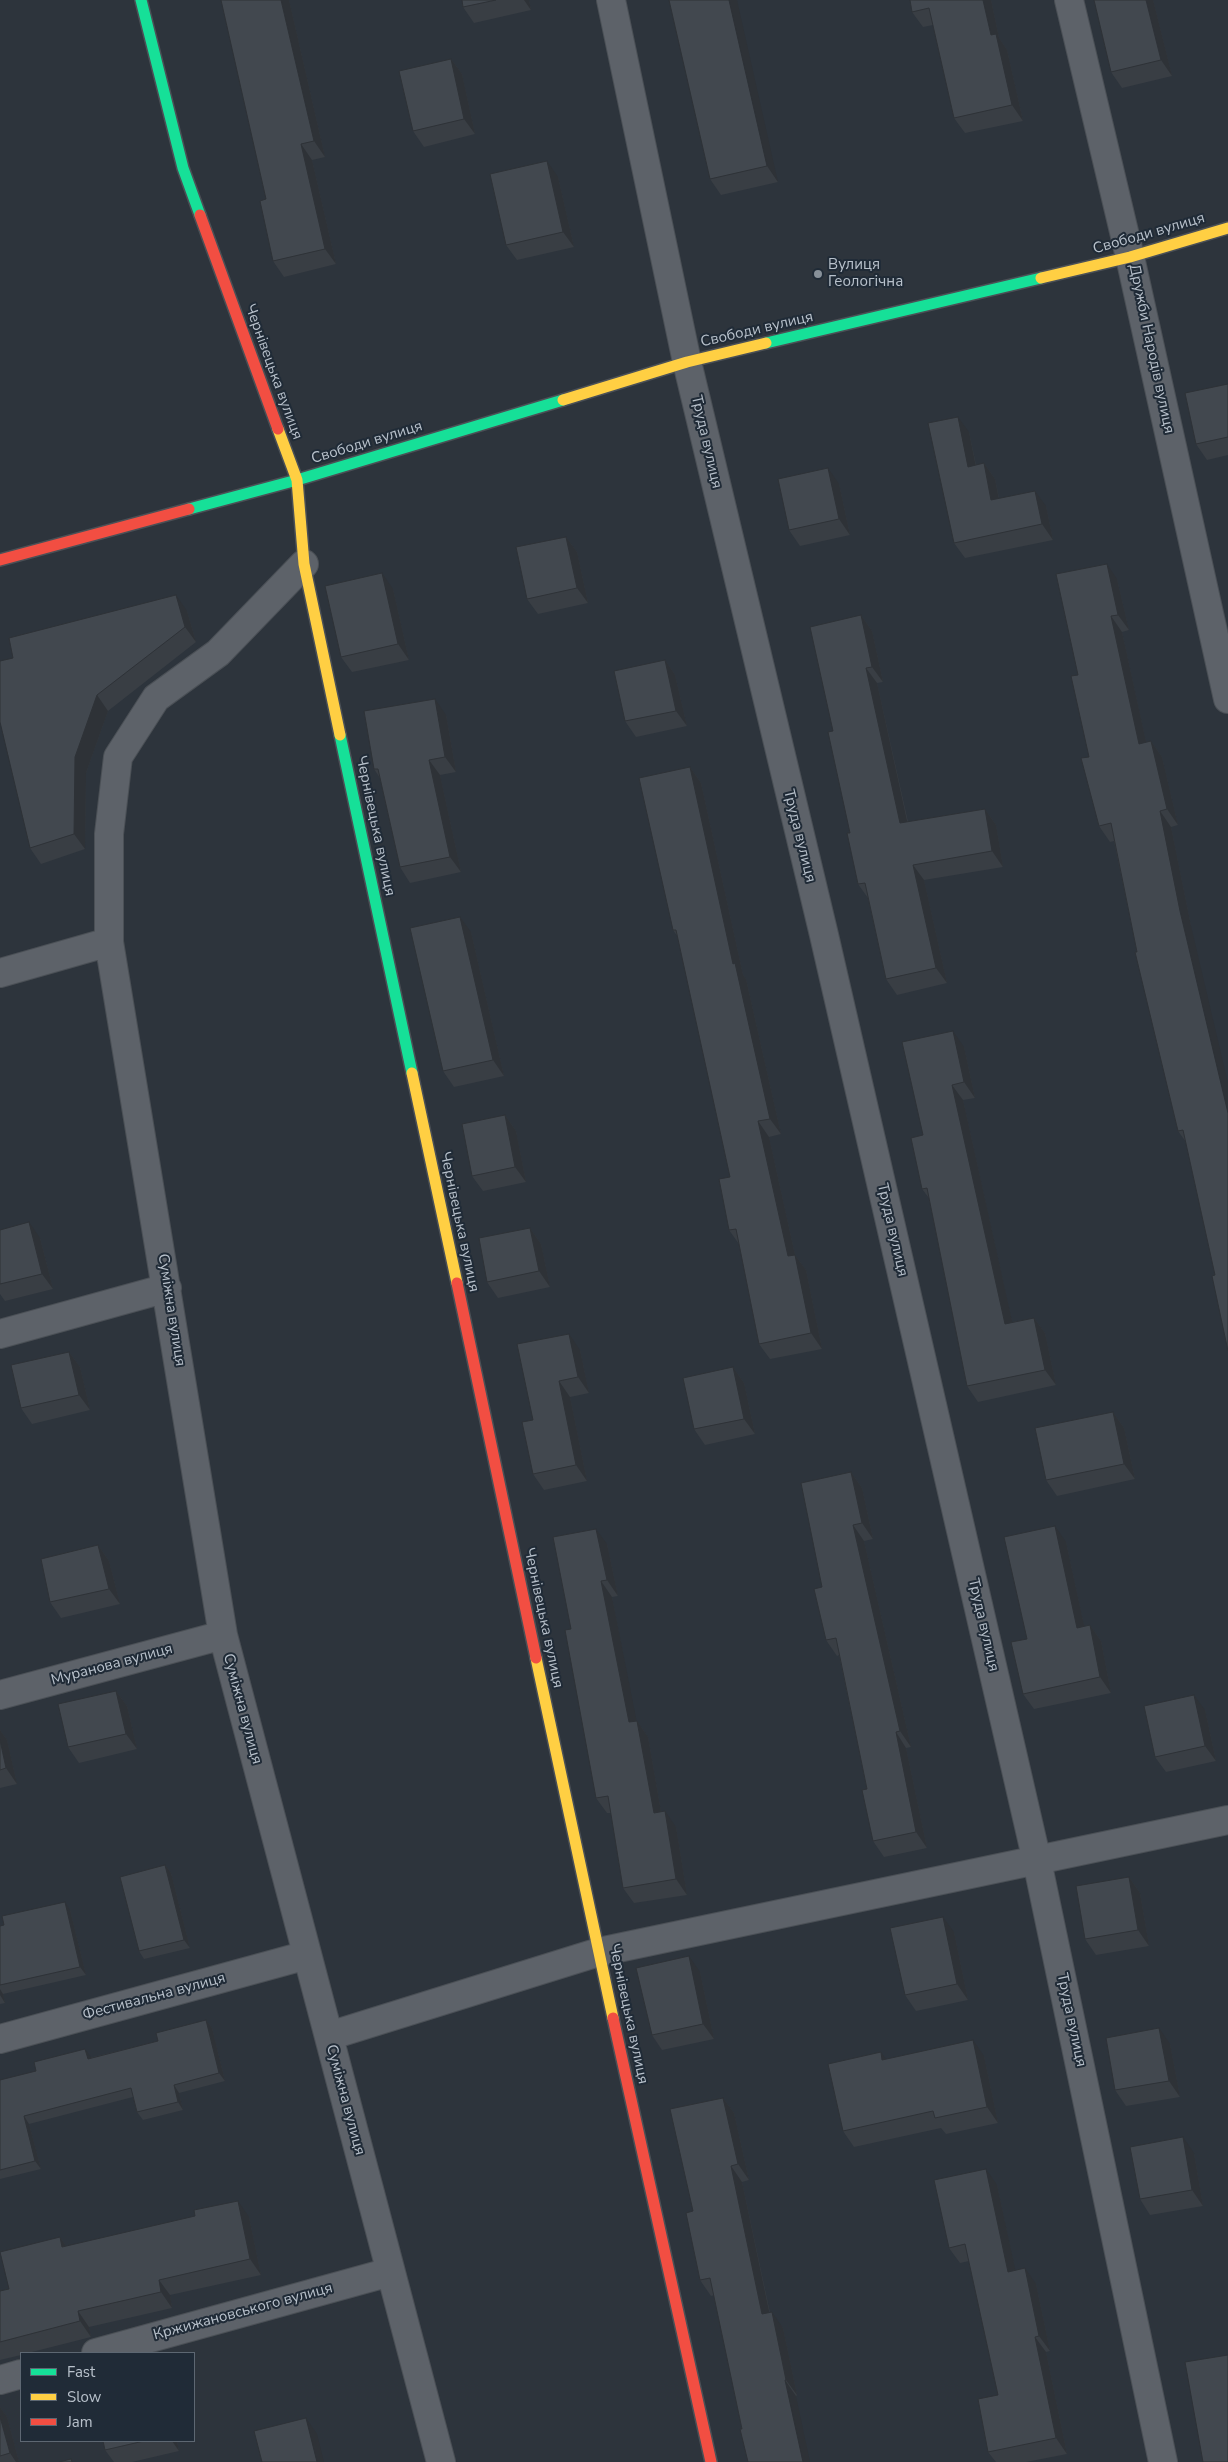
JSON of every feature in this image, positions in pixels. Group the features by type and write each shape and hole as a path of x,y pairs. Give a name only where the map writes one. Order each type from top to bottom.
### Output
{"street":[{"name":"Чернівецька вулиця","path":"141,0 183,168 297,480 304,564 599,1952 711,2462"},
{"name":"Труда вулиця","path":"611,0 687,362 824,935 1038,1861 1163,2462"},
{"name":"Дружби Народів вулиця","path":"1069,0 1130,257 1228,699"},
{"name":"Свободи вулиця","path":"0,560 297,480 687,362 1130,257 1228,228"},
{"name":"Суміжна вулиця","path":"304,564 218,653 156,698 118,756 109,834 109,942 223,1635 441,2462"},
{"path":"0,972 109,942"},
{"path":"0,1334 167,1288"},
{"name":"Муранова вулиця","path":"0,1695 223,1635"},
{"path":"329,2036 599,1952 1228,1820"},
{"name":"Фестивальна вулиця","path":"0,2039 307,1955"},
{"name":"Кржижановського вулиця","path":"100,2352 390,2272"},
{"path":"0,2380 20,2374"}],"building":[{"path":"221,0 281,0 314,141 301,144 325,249 273,261 260,201 266,199"},
{"path":"462,0 496,0 463,7"},
{"path":"669,0 729,0 767,166 710,179"},
{"path":"910,0 983,0 991,35 996,34 1012,105 954,118 929,8 912,12"},
{"path":"1094,0 1146,0 1161,60 1111,72"},
{"path":"451,59 464,119 413,131 399,71"},
{"path":"547,161 563,232 506,245 490,174"},
{"path":"1228,384 1228,437 1196,444 1185,393"},
{"path":"958,417 968,467 984,463 991,500 1035,491 1042,524 954,543 928,423"},
{"path":"828,468 839,519 789,530 778,479"},
{"path":"566,537 577,588 527,599 516,547"},
{"path":"1107,564 1118,615 1111,616 1139,744 1151,741 1167,809 1160,811 1180,911 1228,1113 1228,1351 1212,1276 1215,1275 1183,1130 1178,1131 1135,952 1137,952 1111,823 1099,826 1081,758 1089,757 1071,676 1078,675 1056,574"},
{"path":"382,573 398,644 341,657 325,586"},
{"path":"176,595 185,627 97,695 75,757 74,834 30,848 0,722 0,661 13,658 9,638"},
{"path":"861,615 872,667 866,668 900,823 985,809 992,851 913,865 936,968 886,979 865,883 858,884 847,833 850,833 828,732 833,731 810,627"},
{"path":"665,660 676,711 625,721 614,671"},
{"path":"435,699 445,757 429,760 450,857 400,867 378,769 374,769 364,711"},
{"path":"690,767 733,964 735,963 770,1119 758,1121 788,1256 795,1255 811,1333 759,1344 736,1229 729,1230 719,1179 730,1177 676,930 673,930 639,778"},
{"path":"460,917 493,1060 443,1071 410,928"},
{"path":"953,1031 964,1082 952,1085 1005,1324 1034,1318 1045,1370 967,1386 927,1188 922,1189 911,1138 923,1135 902,1042"},
{"path":"505,1115 515,1167 472,1176 462,1124"},
{"path":"29,1222 42,1274 0,1284 0,1230"},
{"path":"530,1228 539,1271 487,1282 479,1238"},
{"path":"569,1334 578,1377 559,1381 576,1465 533,1474 522,1422 533,1420 517,1344"},
{"path":"69,1352 79,1395 21,1408 11,1365"},
{"path":"733,1367 744,1419 694,1429 683,1378"},
{"path":"1113,1412 1124,1464 1046,1480 1035,1428"},
{"path":"851,1472 862,1523 853,1525 900,1731 896,1732 916,1832 873,1841 862,1790 867,1789 836,1638 826,1640 814,1589 822,1587 801,1483"},
{"path":"1055,1526 1077,1628 1090,1625 1100,1677 1023,1694 1011,1642 1027,1639 1004,1537"},
{"path":"596,1529 607,1580 601,1581 629,1722 637,1721 654,1813 665,1811 676,1879 623,1888 608,1796 596,1798 565,1630 571,1629 553,1537"},
{"path":"98,1545 109,1589 50,1602 41,1559"},
{"path":"116,1691 126,1734 68,1747 58,1704"},
{"path":"1194,1695 1205,1746 1155,1757 1144,1706"},
{"path":"0,1740 6,1768 0,1770"},
{"path":"165,1865 184,1940 139,1951 120,1877"},
{"path":"1129,1877 1138,1930 1085,1939 1076,1886"},
{"path":"65,1902 80,1967 0,1985 0,1926 4,1925 2,1916"},
{"path":"943,1917 957,1984 905,1995 890,1928"},
{"path":"689,1956 703,2024 652,2035 636,1968"},
{"path":"206,2020 219,2073 174,2085 178,2102 137,2112 131,2088 24,2116 35,2161 0,2170 0,2080 36,2071 34,2062 85,2049 88,2059 158,2041 156,2033"},
{"path":"1159,2028 1169,2081 1115,2090 1106,2038"},
{"path":"973,2040 987,2107 935,2118 933,2111 843,2131 828,2064 881,2052 882,2060"},
{"path":"723,2098 738,2164 731,2166 762,2314 772,2312 803,2462 748,2462 710,2278 700,2280 686,2213 693,2211 670,2109"},
{"path":"1183,2137 1192,2190 1140,2199 1130,2147"},
{"path":"986,2169 1008,2272 1025,2268 1039,2336 1035,2337 1056,2438 988,2452 978,2399 998,2395 965,2244 949,2248 934,2180"},
{"path":"238,2201 250,2259 159,2280 161,2292 78,2311 80,2321 0,2342 0,2291 9,2289 0,2252 60,2237 62,2247 195,2216 194,2210"},
{"path":"1228,2355 1228,2462 1203,2462 1185,2362"},
{"path":"0,2417 10,2453 0,2456"},
{"path":"306,2418 317,2462 262,2462 254,2431"},
{"path":"103,2442 140,2442 105,2450"},
{"path":"71,2459 72,2462 59,2462"}],"traffic: fast":[{"path":"141,0 183,168 200,215"},
{"path":"766,343 1041,278"},
{"path":"189,509 297,480 563,400"},
{"path":"340,735 412,1073"}],"traffic: slow":[{"path":"1041,278 1130,257 1228,228"},
{"path":"563,400 687,362 766,343"},
{"path":"278,429 297,480 304,564 340,735"},
{"path":"412,1073 457,1283"},
{"path":"536,1658 613,2018"}],"traffic: jam":[{"path":"200,215 278,429"},
{"path":"0,560 189,509"},
{"path":"457,1283 536,1658"},
{"path":"613,2018 711,2462"}],"place":[{"name":"Вулиця Геологічна","path":"818,274"}]}
